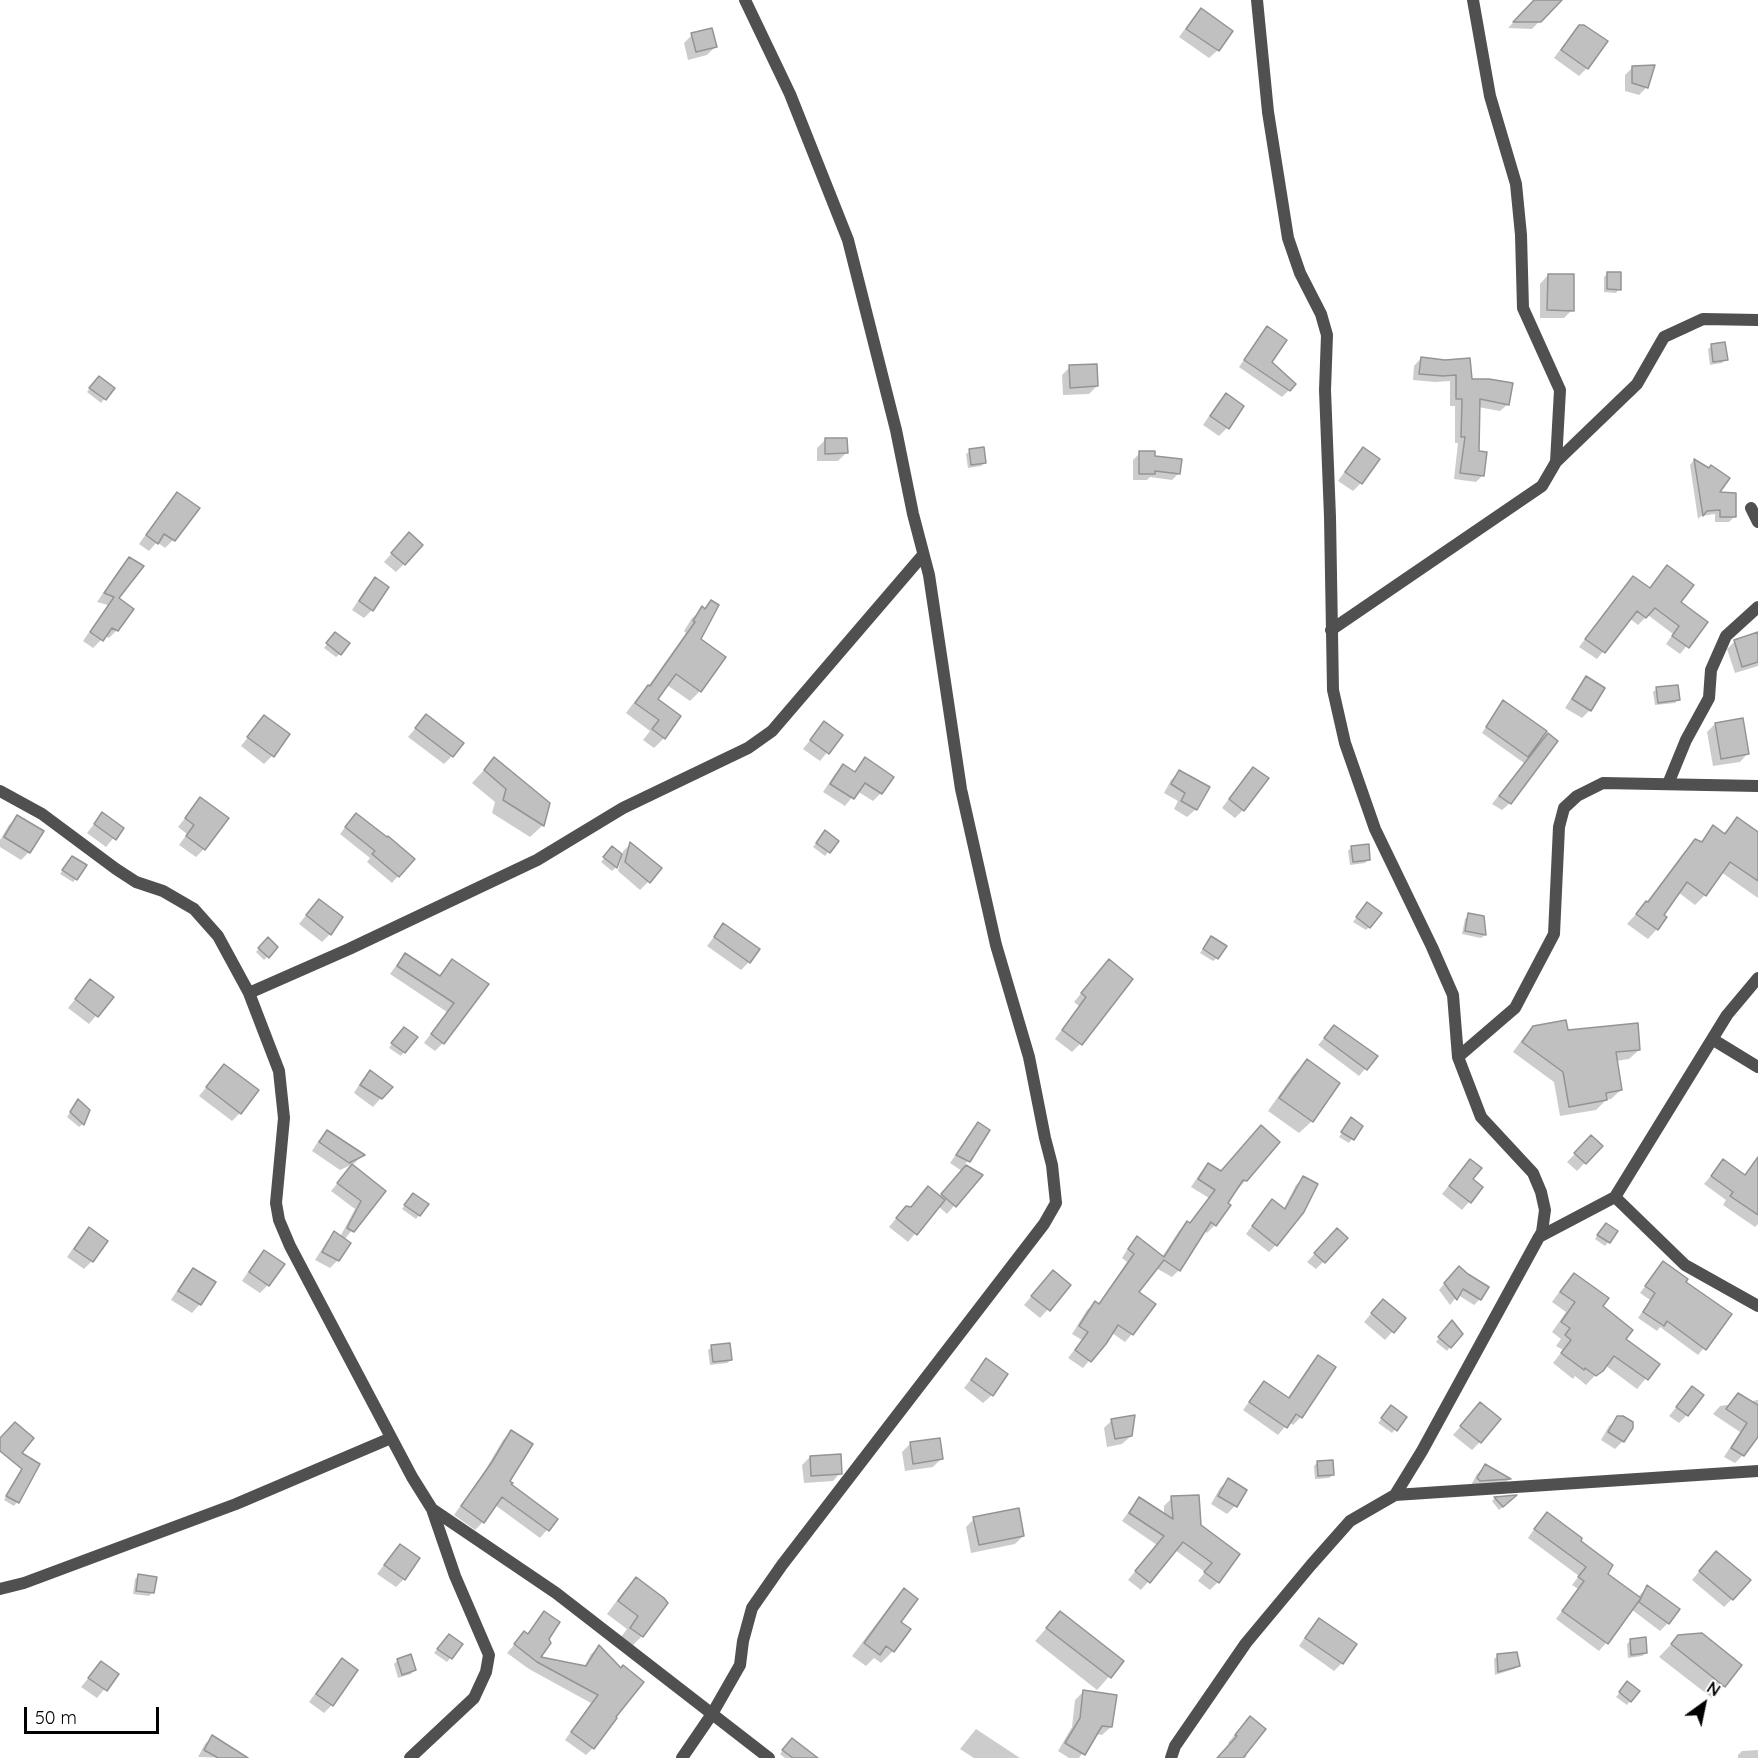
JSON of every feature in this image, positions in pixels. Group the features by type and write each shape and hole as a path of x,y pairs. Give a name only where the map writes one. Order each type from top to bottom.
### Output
{"street":[{"path":"682,1758 712,1714 740,1665 743,1641 752,1608 789,1556 1044,1224 1056,1203 1052,1165 1029,1057 996,945 961,789 929,575 913,513 896,430 848,240 790,94 745,0"},
{"path":"1257,0 1268,112 1288,238 1300,273 1321,314 1327,336 1325,390 1333,690 1345,743 1375,829 1454,995 1458,1057 1481,1117 1533,1173 1545,1210 1542,1232 1395,1495"},
{"path":"1473,0 1490,96 1516,184 1521,235 1523,308 1560,390 1556,462"},
{"path":"1331,630 1542,486 1556,462 1637,384 1664,337 1703,319 1758,320"},
{"path":"1751,508 1758,522"},
{"path":"249,993 349,949 537,860 623,808 748,748 772,731 923,555"},
{"path":"1668,784 1686,740 1709,698 1711,670 1726,636 1758,608"},
{"path":"1458,1057 1515,1008 1554,934 1558,827 1563,808 1576,796 1603,783 1758,786"},
{"path":"0,791 42,814 136,882 163,891 194,909 218,936 249,993 279,1071 284,1118 276,1203 279,1220 290,1246 391,1438 432,1509 455,1576 489,1655 486,1672 474,1698 410,1758"},
{"path":"1539,1237 1615,1197 1726,1015 1758,978"},
{"path":"1712,1039 1758,1067"},
{"path":"1615,1197 1685,1265 1758,1306"},
{"path":"0,1589 236,1504 391,1438"},
{"path":"1171,1758 1175,1746 1246,1643 1311,1565 1350,1521 1395,1495 1758,1471"},
{"path":"432,1509 556,1593 769,1758"}],"building":[{"path":"1534,0 1562,0 1541,22 1513,22"},
{"path":"1201,8 1233,31 1219,51 1186,29"},
{"path":"1579,25 1584,25 1608,41 1588,69 1561,50"},
{"path":"712,28 717,47 696,52 691,33"},
{"path":"1655,65 1648,88 1632,83 1632,66"},
{"path":"1607,272 1621,272 1621,290 1607,289"},
{"path":"1548,274 1574,274 1574,311 1547,310"},
{"path":"1267,326 1287,340 1272,362 1296,384 1290,391 1244,360"},
{"path":"1725,342 1728,360 1713,362 1711,344"},
{"path":"1421,357 1445,360 1470,358 1472,379 1513,383 1509,405 1480,399 1479,451 1487,452 1484,476 1460,473 1465,437 1461,437 1462,399 1456,399 1456,375 1419,374"},
{"path":"1097,364 1098,386 1070,388 1069,365"},
{"path":"99,376 115,388 106,400 89,388"},
{"path":"1226,393 1244,406 1229,429 1210,416"},
{"path":"825,438 847,438 848,453 825,454"},
{"path":"984,447 986,463 971,465 969,449"},
{"path":"1363,447 1380,459 1362,484 1345,472"},
{"path":"1139,451 1155,451 1155,456 1182,459 1180,474 1155,471 1155,474 1139,474"},
{"path":"1694,459 1709,468 1711,465 1730,478 1720,492 1736,493 1736,517 1720,517 1720,510 1707,511 1703,516"},
{"path":"177,492 200,508 175,541 164,534 158,544 146,535"},
{"path":"409,532 423,545 405,565 391,553"},
{"path":"129,557 144,566 119,598 134,609 118,631 112,628 103,641 90,632 114,597 104,593"},
{"path":"1667,565 1694,585 1681,602 1708,622 1689,648 1672,636 1679,626 1655,608 1646,618 1637,611 1605,653 1585,639 1633,576 1650,588"},
{"path":"375,577 389,587 373,611 359,601"},
{"path":"711,600 719,605 701,639 726,657 701,692 676,674 658,699 681,716 665,739 652,729 659,720 635,703 648,685 650,686 695,622 693,621 702,606 705,609"},
{"path":"335,632 350,643 341,655 326,643"},
{"path":"1758,632 1758,662 1742,667 1734,640"},
{"path":"1586,676 1605,688 1591,711 1572,699"},
{"path":"1678,685 1680,700 1658,703 1656,687"},
{"path":"1503,700 1547,731 1528,757 1486,727"},
{"path":"426,714 464,743 453,757 415,728"},
{"path":"264,715 290,734 274,757 247,737"},
{"path":"1743,718 1749,754 1721,759 1715,723"},
{"path":"824,721 843,735 829,754 810,740"},
{"path":"1548,733 1558,741 1511,804 1499,796"},
{"path":"494,757 550,803 544,826 503,800 506,789 484,770"},
{"path":"865,757 894,777 882,794 865,783 854,799 830,784 843,764 855,772"},
{"path":"1253,767 1269,778 1244,811 1229,799"},
{"path":"1179,770 1210,787 1197,810 1181,801 1185,793 1171,784"},
{"path":"200,797 229,818 205,850 186,836 194,825 185,818"},
{"path":"102,812 124,828 116,840 94,824"},
{"path":"356,813 415,859 399,877 372,854 375,851 345,827"},
{"path":"17,815 44,831 30,853 4,837"},
{"path":"1737,817 1758,832 1758,881 1730,862 1706,896 1687,882 1664,915 1667,917 1658,930 1636,914 1646,901 1648,902 1695,839 1702,842 1713,825 1725,834"},
{"path":"825,830 839,841 830,853 816,843"},
{"path":"630,842 662,868 650,883 625,862"},
{"path":"1369,844 1370,860 1353,862 1351,846"},
{"path":"612,846 622,854 617,868 603,857"},
{"path":"72,856 87,865 77,880 62,870"},
{"path":"319,899 343,917 331,935 306,915"},
{"path":"1367,902 1382,913 1370,928 1356,917"},
{"path":"1468,913 1484,916 1486,935 1465,931"},
{"path":"723,923 760,949 750,963 714,937"},
{"path":"1211,936 1227,946 1218,959 1203,949"},
{"path":"268,937 278,947 269,958 258,948"},
{"path":"405,953 440,976 452,959 489,984 444,1044 431,1034 454,1003 397,966"},
{"path":"1109,959 1133,979 1082,1045 1062,1030 1086,997 1081,993"},
{"path":"90,979 114,997 98,1017 75,999"},
{"path":"1566,1020 1568,1030 1638,1023 1640,1050 1616,1052 1622,1090 1606,1093 1607,1100 1569,1107 1563,1072 1522,1042 1533,1026"},
{"path":"1334,1025 1378,1056 1367,1070 1324,1038"},
{"path":"404,1027 418,1037 405,1053 391,1043"},
{"path":"1307,1059 1340,1083 1313,1122 1279,1098"},
{"path":"224,1064 259,1090 241,1114 206,1087"},
{"path":"370,1070 393,1087 382,1099 360,1085"},
{"path":"78,1099 90,1110 84,1125 70,1112"},
{"path":"1351,1117 1363,1126 1354,1140 1341,1132"},
{"path":"978,1122 990,1130 970,1162 956,1155"},
{"path":"1261,1125 1280,1142 1247,1181 1243,1180 1228,1203 1231,1205 1216,1226 1211,1222 1180,1271 1164,1260 1139,1292 1156,1304 1133,1335 1118,1325 1091,1362 1075,1350 1088,1332 1079,1326 1095,1301 1099,1304 1134,1254 1128,1249 1137,1236 1164,1257 1187,1221 1190,1223 1215,1190 1198,1179 1208,1163 1221,1171"},
{"path":"327,1130 365,1155 349,1163 319,1142"},
{"path":"1591,1135 1603,1146 1586,1164 1574,1153"},
{"path":"1758,1157 1758,1215 1730,1196 1733,1192 1711,1176 1723,1159 1745,1175"},
{"path":"1470,1159 1482,1168 1473,1179 1483,1187 1471,1203 1449,1186"},
{"path":"352,1164 386,1191 354,1232 347,1228 361,1201 337,1183"},
{"path":"966,1165 983,1175 956,1207 941,1194"},
{"path":"1303,1176 1318,1184 1304,1212 1277,1246 1252,1226 1272,1199 1285,1209"},
{"path":"928,1186 945,1200 917,1235 896,1218 906,1206 911,1207"},
{"path":"413,1193 429,1204 420,1216 404,1205"},
{"path":"1606,1223 1618,1231 1610,1243 1597,1235"},
{"path":"89,1227 108,1241 93,1262 74,1249"},
{"path":"1337,1228 1348,1238 1325,1263 1314,1253"},
{"path":"334,1231 351,1243 339,1261 322,1252"},
{"path":"264,1250 285,1264 269,1286 249,1272"},
{"path":"1663,1261 1688,1279 1686,1282 1732,1314 1706,1350 1667,1321 1664,1326 1643,1312 1655,1293 1645,1286"},
{"path":"1459,1266 1489,1287 1481,1300 1463,1289 1457,1300 1444,1283"},
{"path":"193,1268 216,1282 201,1305 178,1291"},
{"path":"1053,1270 1071,1285 1050,1311 1031,1296"},
{"path":"1574,1273 1609,1298 1603,1306 1633,1330 1626,1339 1660,1364 1648,1380 1614,1356 1603,1371 1596,1376 1561,1353 1571,1340 1565,1335 1570,1328 1561,1322 1575,1302 1560,1292"},
{"path":"1383,1299 1406,1318 1394,1333 1371,1313"},
{"path":"1452,1320 1463,1334 1451,1348 1438,1337"},
{"path":"730,1343 732,1360 713,1362 711,1345"},
{"path":"1318,1355 1336,1367 1302,1418 1296,1414 1287,1428 1249,1402 1264,1381 1289,1398"},
{"path":"986,1358 1008,1374 993,1396 971,1380"},
{"path":"1692,1386 1704,1395 1688,1416 1676,1407"},
{"path":"1738,1393 1758,1405 1758,1437 1744,1456 1731,1448 1747,1423 1726,1409"},
{"path":"1480,1402 1501,1419 1481,1443 1460,1426"},
{"path":"1391,1405 1407,1417 1397,1431 1381,1418"},
{"path":"1135,1415 1132,1436 1115,1439 1111,1419"},
{"path":"1617,1416 1623,1416 1633,1422 1633,1428 1624,1442 1608,1432"},
{"path":"15,1422 34,1438 22,1453 40,1464 19,1503 6,1496 22,1469 0,1451 0,1438"},
{"path":"511,1430 533,1444 510,1481 513,1483 511,1484 558,1519 549,1531 502,1497 484,1523 461,1506"},
{"path":"940,1438 943,1459 913,1464 910,1442"},
{"path":"841,1454 842,1474 811,1476 810,1456"},
{"path":"1333,1460 1334,1475 1318,1476 1317,1461"},
{"path":"1485,1464 1511,1479 1480,1481 1477,1478"},
{"path":"1228,1478 1247,1490 1237,1507 1218,1496"},
{"path":"1199,1495 1201,1525 1240,1554 1219,1583 1204,1572 1212,1563 1183,1542 1150,1583 1135,1571 1164,1536 1129,1513 1139,1497 1173,1519 1171,1496"},
{"path":"1517,1495 1503,1507 1494,1497"},
{"path":"1019,1508 1024,1536 979,1545 973,1517"},
{"path":"1547,1512 1613,1565 1608,1574 1641,1598 1608,1644 1562,1611 1584,1581 1578,1577 1586,1567 1534,1529"},
{"path":"400,1544 420,1558 405,1580 384,1565"},
{"path":"1716,1551 1751,1580 1733,1600 1699,1571"},
{"path":"138,1574 157,1577 154,1593 136,1591"},
{"path":"636,1577 668,1603 643,1637 630,1628 638,1616 618,1601"},
{"path":"1647,1585 1680,1609 1669,1624 1639,1602"},
{"path":"904,1588 918,1599 901,1622 911,1629 894,1652 886,1646 880,1655 864,1643"},
{"path":"544,1611 560,1622 549,1639 551,1643 541,1657 586,1666 599,1645 621,1668 623,1665 644,1682 594,1749 571,1732 598,1695 537,1662 514,1644 524,1631 528,1634"},
{"path":"1060,1611 1124,1661 1111,1678 1046,1628"},
{"path":"1319,1618 1357,1644 1343,1664 1305,1638"},
{"path":"1702,1633 1742,1665 1725,1687 1671,1644 1678,1635"},
{"path":"449,1634 463,1644 452,1659 437,1649"},
{"path":"1646,1637 1647,1653 1631,1655 1630,1639"},
{"path":"1517,1652 1520,1666 1498,1672 1497,1654"},
{"path":"411,1654 416,1670 402,1675 397,1659"},
{"path":"342,1658 358,1670 333,1706 316,1694"},
{"path":"101,1661 119,1674 107,1691 88,1678"},
{"path":"1627,1681 1640,1691 1631,1702 1619,1692"},
{"path":"1083,1690 1117,1695 1112,1727 1102,1726 1085,1755 1065,1743 1080,1718"},
{"path":"1250,1716 1266,1729 1243,1758 1217,1758 1237,1736 1235,1735"},
{"path":"212,1735 248,1758 218,1758 204,1750"},
{"path":"792,1738 818,1758 793,1758 782,1750"}]}
